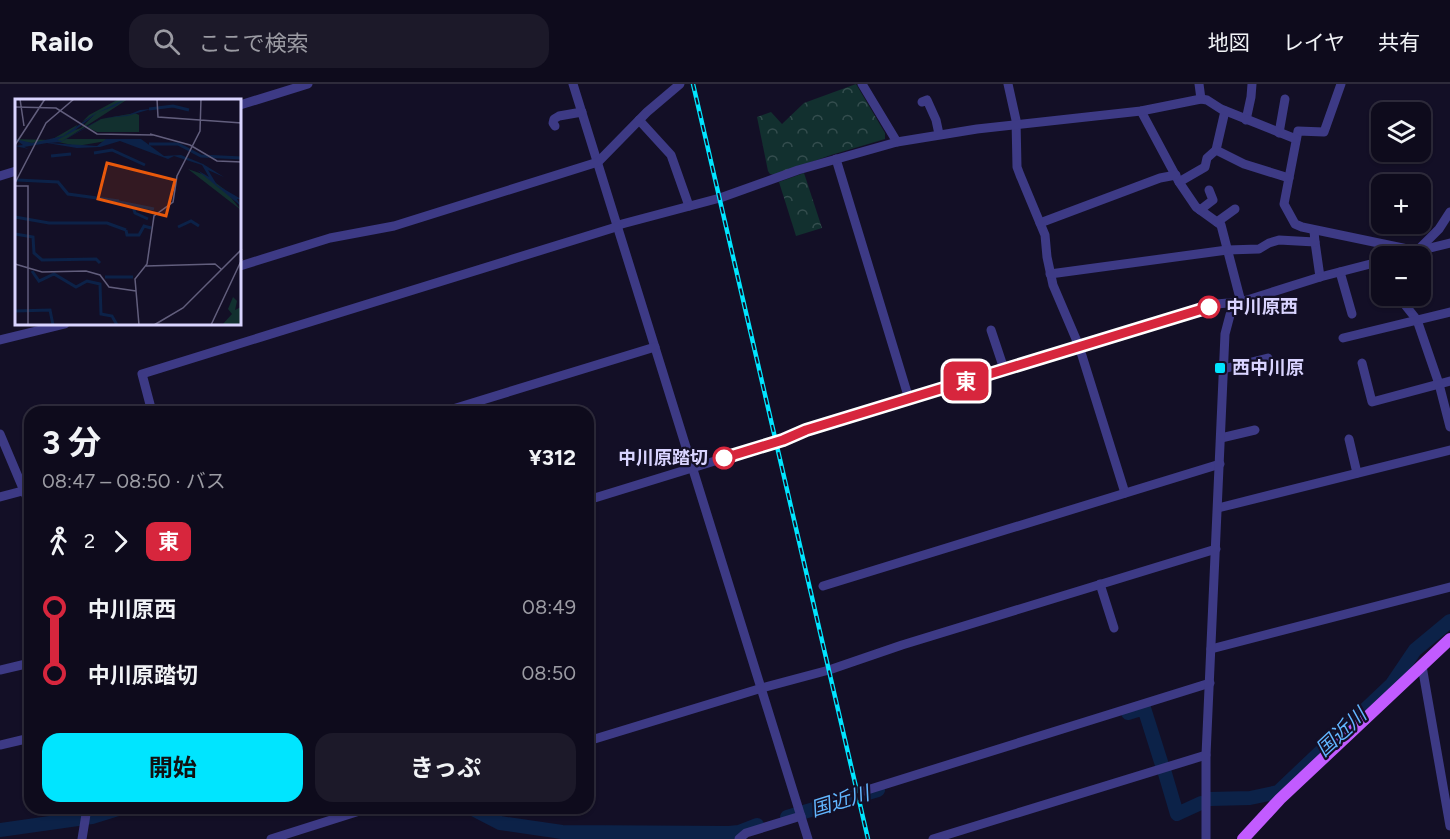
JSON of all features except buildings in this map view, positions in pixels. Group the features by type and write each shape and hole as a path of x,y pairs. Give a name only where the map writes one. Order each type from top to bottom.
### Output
{"main road":[{"path":"1243,839 1280,799 1450,639"}],"street":[{"path":"242,104 308,84"},
{"path":"573,84 808,839"},
{"path":"242,265 330,238 394,226 598,162 639,120 680,84"},
{"path":"862,84 897,142"},
{"path":"1008,84 1016,125 1017,167 1045,234 1053,285 1079,346 1125,493"},
{"path":"1199,84 1201,99"},
{"path":"1246,120 1252,84"},
{"path":"1341,84 1324,132 1298,131 1284,204 1295,224 1314,231 1346,235 1395,246"},
{"path":"150,406 142,374 618,226 734,194 836,159 897,142 939,134 1141,111 1201,99 1208,100 1225,111 1296,140"},
{"path":"1279,133 1285,99"},
{"path":"922,102 927,100 936,120 939,134"},
{"path":"1141,111 1178,178 1200,210 1217,222 1223,231 1241,302"},
{"path":"1041,223 1160,178 1178,178 1205,167 1207,158 1216,150 1225,111"},
{"path":"555,126 554,118 582,112"},
{"path":"639,120 671,155 689,206"},
{"path":"1216,150 1244,164 1289,178"},
{"path":"836,159 909,399"},
{"path":"0,176 15,171"},
{"path":"1200,210 1213,200 1209,190"},
{"path":"1217,222 1235,209"},
{"path":"1422,246 1439,229 1450,212"},
{"path":"1314,231 1320,277"},
{"path":"1050,274 1227,250 1259,249 1279,240 1315,242"},
{"path":"1431,248 1450,243"},
{"path":"594,498 1216,304 1241,302 1320,277 1371,265"},
{"path":"1340,272 1352,314"},
{"path":"1206,839 1206,755 1223,369 1226,324 1241,302"},
{"path":"1406,306 1417,320 1439,384 1450,427"},
{"path":"1343,338 1450,312"},
{"path":"0,340 57,326"},
{"path":"992,330 1004,369"},
{"path":"462,406 655,346"},
{"path":"1223,369 1268,358"},
{"path":"1362,363 1372,402 1450,381"},
{"path":"1221,438 1255,430"},
{"path":"0,434 24,484"},
{"path":"1349,439 1358,473"},
{"path":"1218,508 1450,450"},
{"path":"823,586 1220,464"},
{"path":"0,497 24,491"},
{"path":"594,739 762,688 830,670 1216,549"},
{"path":"1100,584 1114,628"},
{"path":"1211,649 1450,587"},
{"path":"0,670 24,664"},
{"path":"1422,666 1450,826"},
{"path":"864,791 1210,683"},
{"path":"0,745 24,739"},
{"path":"933,839 1206,755"},
{"path":"271,839 350,814"},
{"path":"82,839 86,815"},
{"path":"739,839 746,832 801,816"}],"green space":[{"path":"856,84 885,133 885,139 775,175 770,174 757,117 771,112 782,124 804,103"},
{"path":"804,173 822,228 796,236 779,182"}],"waterway":[{"name":"国近川","path":"1210,799 1250,798 1278,792 1392,684 1415,650 1450,621"},
{"name":"国近川","path":"1128,713 1144,708 1162,765"},
{"name":"国近川","path":"1164,770 1177,814 1201,803"},
{"name":"国近川","path":"787,817 878,790"},
{"name":"国近川","path":"0,830 102,814"},
{"name":"国近川","path":"483,814 500,823 562,832 729,833 757,825"}],"railway":[{"path":"693,84 868,839"}],"bus line":[{"name":"東","path":"724,458 783,440 806,430 1209,307"}],"place":[{"name":"中川原西","path":"1209,307"},
{"name":"西中川原","path":"1220,368"},
{"name":"中川原踏切","path":"724,458"}]}
